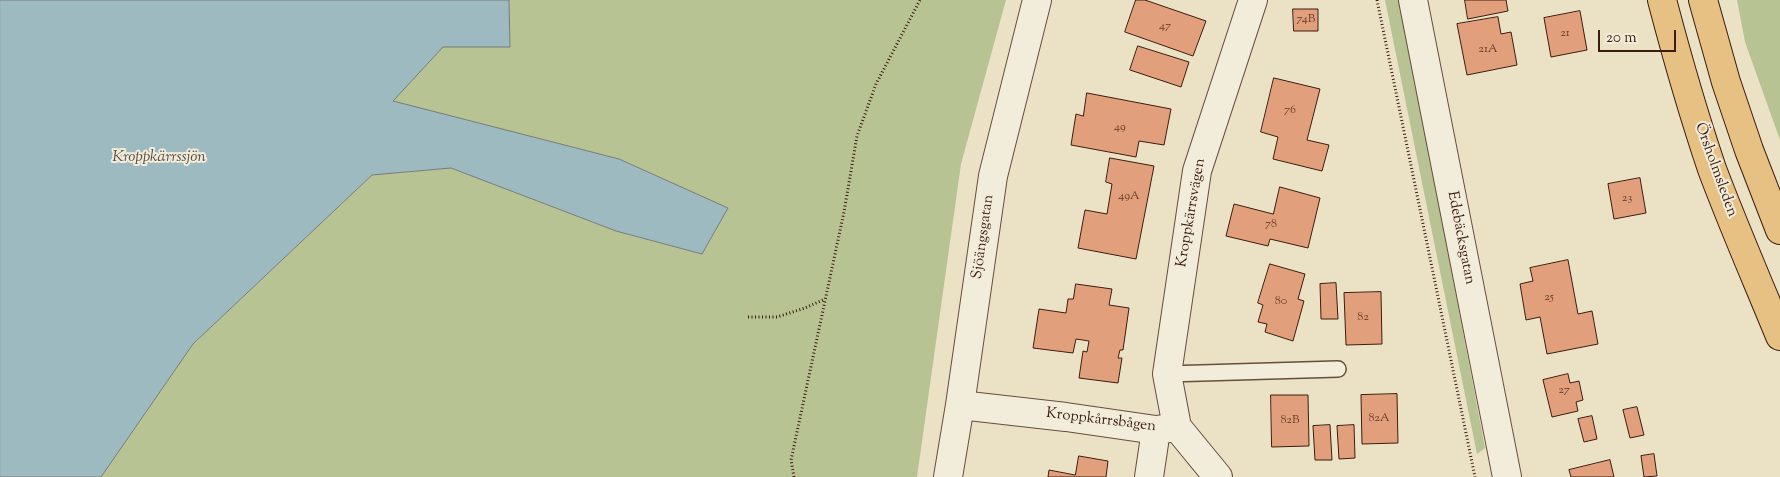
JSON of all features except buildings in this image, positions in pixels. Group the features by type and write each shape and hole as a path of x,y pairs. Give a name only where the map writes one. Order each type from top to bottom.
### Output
{"main road":[{"name":"Örsholmsleden","path":"1662,0 1687,92 1712,169 1780,336"},
{"path":"1703,0 1726,82 1749,150 1780,230"}],"street":[{"name":"Sjöängsgatan","path":"948,477 993,176 1037,0"},
{"name":"Kroppkärrsvägen","path":"1149,477 1166,428 1167,374 1197,171 1253,0"},
{"name":"Edebäcksgatan","path":"1413,0 1507,477"},
{"name":"Kroppkårrsbågen","path":"960,405 1166,428 1218,477"}],"lane":[{"path":"1167,374 1338,369"}],"path":[{"path":"794,477 791,460 844,212 857,136 876,84 920,0"},
{"path":"1377,0 1475,477"},
{"path":"748,317 778,317 825,299"}],"green space":[{"path":"509,0 1006,0 961,164 917,477 101,477 193,344 372,175 451,168 616,231 702,254 728,208 619,159 392,101 443,47 510,46"},
{"path":"1385,0 1400,0 1485,448 1477,454"},
{"path":"1737,0 1780,0 1780,140 1745,42"}],"water":[{"name":"Kroppkärrssjön","path":"0,0 509,0 510,47 443,47 393,101 619,159 728,208 702,254 616,231 451,168 372,175 193,344 101,477 0,477"}]}
